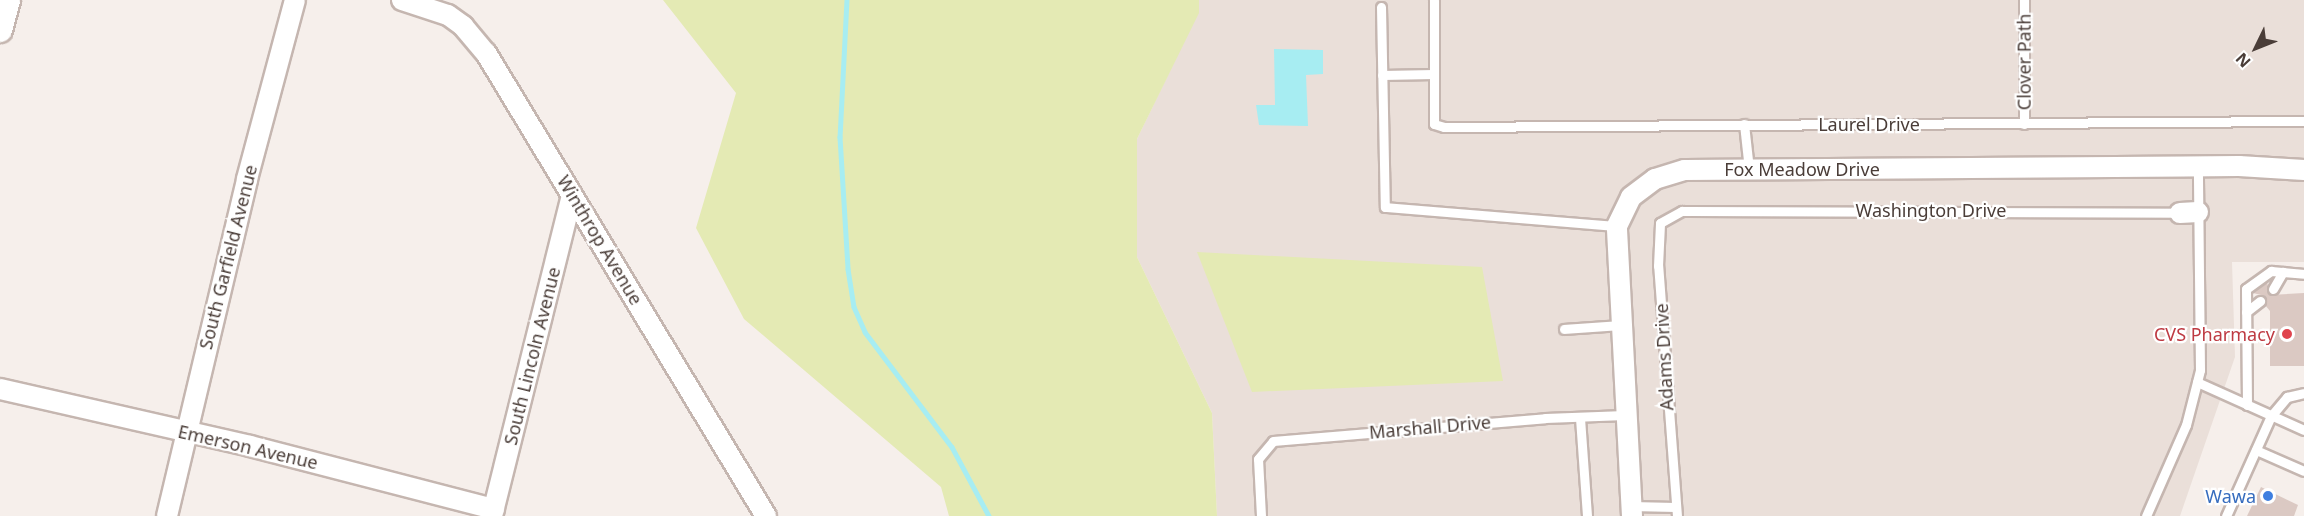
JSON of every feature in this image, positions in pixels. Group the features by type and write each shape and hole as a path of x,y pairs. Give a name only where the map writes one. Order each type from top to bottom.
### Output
{"street":[{"path":"0,30 8,0"},
{"name":"South Garfield Avenue","path":"167,516 247,179 296,0"},
{"name":"Winthrop Avenue","path":"402,0 448,15 475,38 766,516"},
{"name":"Fox Meadow Drive","path":"1631,511 1620,325 1617,226 1626,205 1638,190 1665,175 1685,170 1749,169 2198,166 2304,170"},
{"name":"South Lincoln Avenue","path":"493,512 572,196"},
{"name":"Emerson Avenue","path":"0,389 186,432 493,512"}],"lane":[{"path":"1382,75 1434,74 1434,0"},
{"name":"Clover Path","path":"2024,0 2024,124"},
{"path":"1381,7 1385,207 1617,226"},
{"name":"Laurel Drive","path":"1434,74 1434,124 1444,127 2304,121"},
{"path":"1744,124 1749,169"},
{"path":"2146,516 2186,424 2197,382 2201,354 2189,212 2198,166"},
{"name":"Washington Drive","path":"1682,211 2189,212"},
{"name":"Adams Drive","path":"1677,511 1667,425 1658,235 1660,223 1682,211"},
{"path":"2247,405 2246,289 2271,271 2304,274"},
{"path":"2273,289 2283,272"},
{"path":"2246,312 2260,301"},
{"path":"1564,329 1620,325"},
{"path":"2197,382 2304,430"},
{"path":"2226,516 2271,416 2286,397 2304,393"},
{"name":"Marshall Drive","path":"1261,516 1258,459 1274,441 1280,439 1625,415"},
{"path":"1580,418 1587,516"},
{"path":"2256,450 2304,471"},
{"path":"1631,511 1677,511"}],"shaded area":[{"path":"1199,0 2304,0 2304,262 2232,262 2235,357 2180,516 1217,516 1212,413 1137,257 1137,139 1198,13"}],"green space":[{"path":"663,0 1199,0 1199,13 1137,139 1137,257 1212,413 1217,516 949,516 941,487 744,319 696,228 736,93"},
{"path":"1197,252 1482,267 1503,381 1252,392"}],"water":[{"path":"1274,49 1323,50 1323,74 1306,75 1308,126 1259,125 1256,105 1275,105"}],"building":[{"name":"CVS Pharmacy","path":"2267,282 2270,295 2304,293 2304,366 2270,366 2270,311 2265,305 2265,296 2253,293"},
{"name":"Wawa","path":"2261,487 2298,505 2294,516 2247,516"}],"waterway":[{"path":"847,0 840,137 848,269 854,307 865,332 952,447 989,516"}],"place":[{"name":"CVS Pharmacy","path":"2287,334"},
{"name":"Wawa","path":"2268,496"}]}
